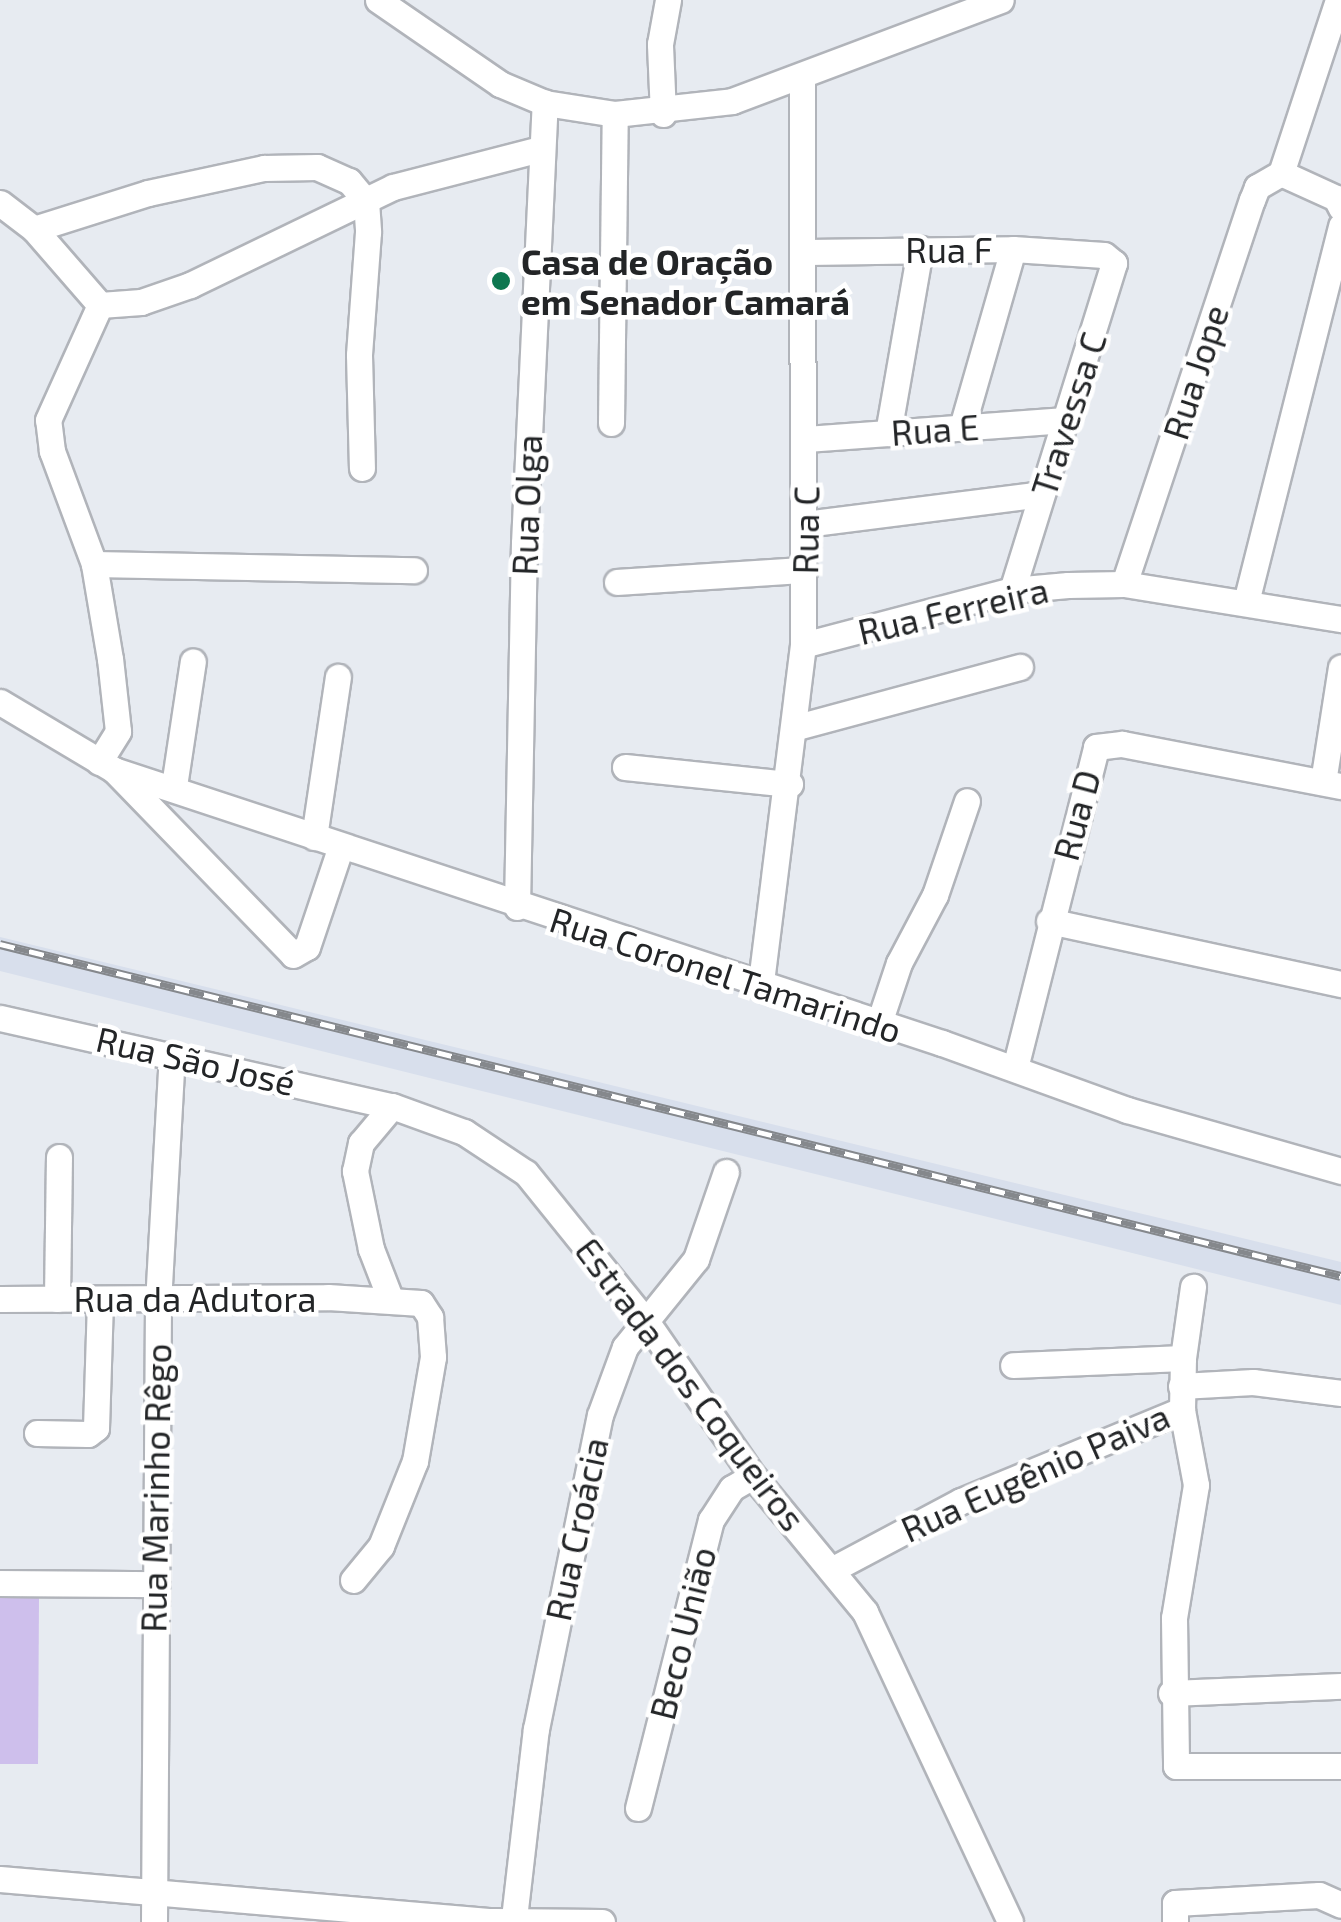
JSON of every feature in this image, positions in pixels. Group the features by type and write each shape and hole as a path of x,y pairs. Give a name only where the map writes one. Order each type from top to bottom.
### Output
{"street":[{"path":"378,0 468,65 545,103 616,114 663,114 732,101 1001,0"},
{"path":"663,114 660,44 668,0"},
{"path":"1338,0 1281,173 1336,198 1341,208"},
{"name":"Rua C","path":"761,982 790,784 803,645 807,252 802,76"},
{"name":"Rua Olga","path":"517,908 540,149 545,103"},
{"path":"611,422 616,114"},
{"path":"100,304 140,302 190,285 393,187 540,149"},
{"path":"34,230 165,189 295,165 335,172 366,201 359,355 362,468"},
{"name":"Rua Jope","path":"1124,584 1252,200 1257,187 1281,173"},
{"path":"0,204 34,230 100,304"},
{"path":"1246,602 1341,226"},
{"path":"888,433 920,248"},
{"name":"Rua F","path":"807,252 920,248 1091,254"},
{"path":"962,427 1014,249"},
{"name":"Travessa C","path":"1012,590 1115,268 1110,257 1091,254"},
{"path":"100,304 48,420 52,451 94,564 118,731 106,766"},
{"name":"Rua E","path":"806,439 1064,420"},
{"path":"805,524 1041,494"},
{"path":"94,564 414,570"},
{"path":"618,582 804,570"},
{"name":"Rua Ferreira","path":"803,645 1012,590 1124,584 1341,618"},
{"path":"174,786 193,662"},
{"path":"797,727 1020,666"},
{"path":"1332,784 1341,667"},
{"path":"314,837 338,677"},
{"path":"0,702 106,766 286,950 300,956 311,936 341,846"},
{"name":"Rua D","path":"1015,1068 1096,747 1122,744 1332,784"},
{"name":"Rua Coronel Tamarindo","path":"106,766 174,786 246,818 314,837 517,908 761,982 1127,1110 1341,1171"},
{"path":"625,768 790,784"},
{"path":"878,1023 900,963 935,894 967,801"},
{"path":"1049,921 1341,984"},
{"name":"Rua São José","path":"0,1018 392,1106"},
{"name":"Rua Marinho Rêgo","path":"154,1922 152,1584 158,1303 172,1054"},
{"path":"354,1580 370,1564 393,1520 415,1461 430,1386 430,1317 421,1302 390,1298 370,1250 355,1171 361,1142 392,1106"},
{"name":"Estrada dos Coqueiros","path":"392,1106 464,1132 526,1173 648,1324 754,1476 835,1568 886,1644 1010,1922"},
{"path":"57,1299 59,1157"},
{"name":"Rua Croácia","path":"498,1920 600,1415 625,1347 648,1324 696,1260 726,1172"},
{"path":"1193,1287 1181,1398 1194,1460 1196,1503 1176,1596 1171,1693 1176,1766 1341,1766"},
{"name":"Rua da Adutora","path":"0,1300 158,1303 390,1298"},
{"path":"36,1433 88,1434 96,1428 100,1300"},
{"path":"1013,1365 1183,1358"},
{"name":"Rua Eugênio Paiva","path":"835,1568 961,1501 1181,1398 1253,1382 1341,1393"},
{"name":"Beco União","path":"638,1808 711,1520 732,1488 754,1476"},
{"path":"0,1583 152,1584"},
{"path":"1171,1693 1341,1686"},
{"path":"0,1880 155,1889 323,1914 602,1922"},
{"path":"1175,1912 1258,1910 1319,1895 1341,1905"},
{"path":"997,1922 1010,1922"}],"shaded area":[{"path":"0,937 1341,1262 1341,1305 0,971"},
{"path":"0,1596 39,1597 38,1764 0,1764"}],"railway":[{"path":"0,944 1341,1276"}],"place":[{"name":"Casa de Oração em Senador Camará","path":"501,281"}]}
